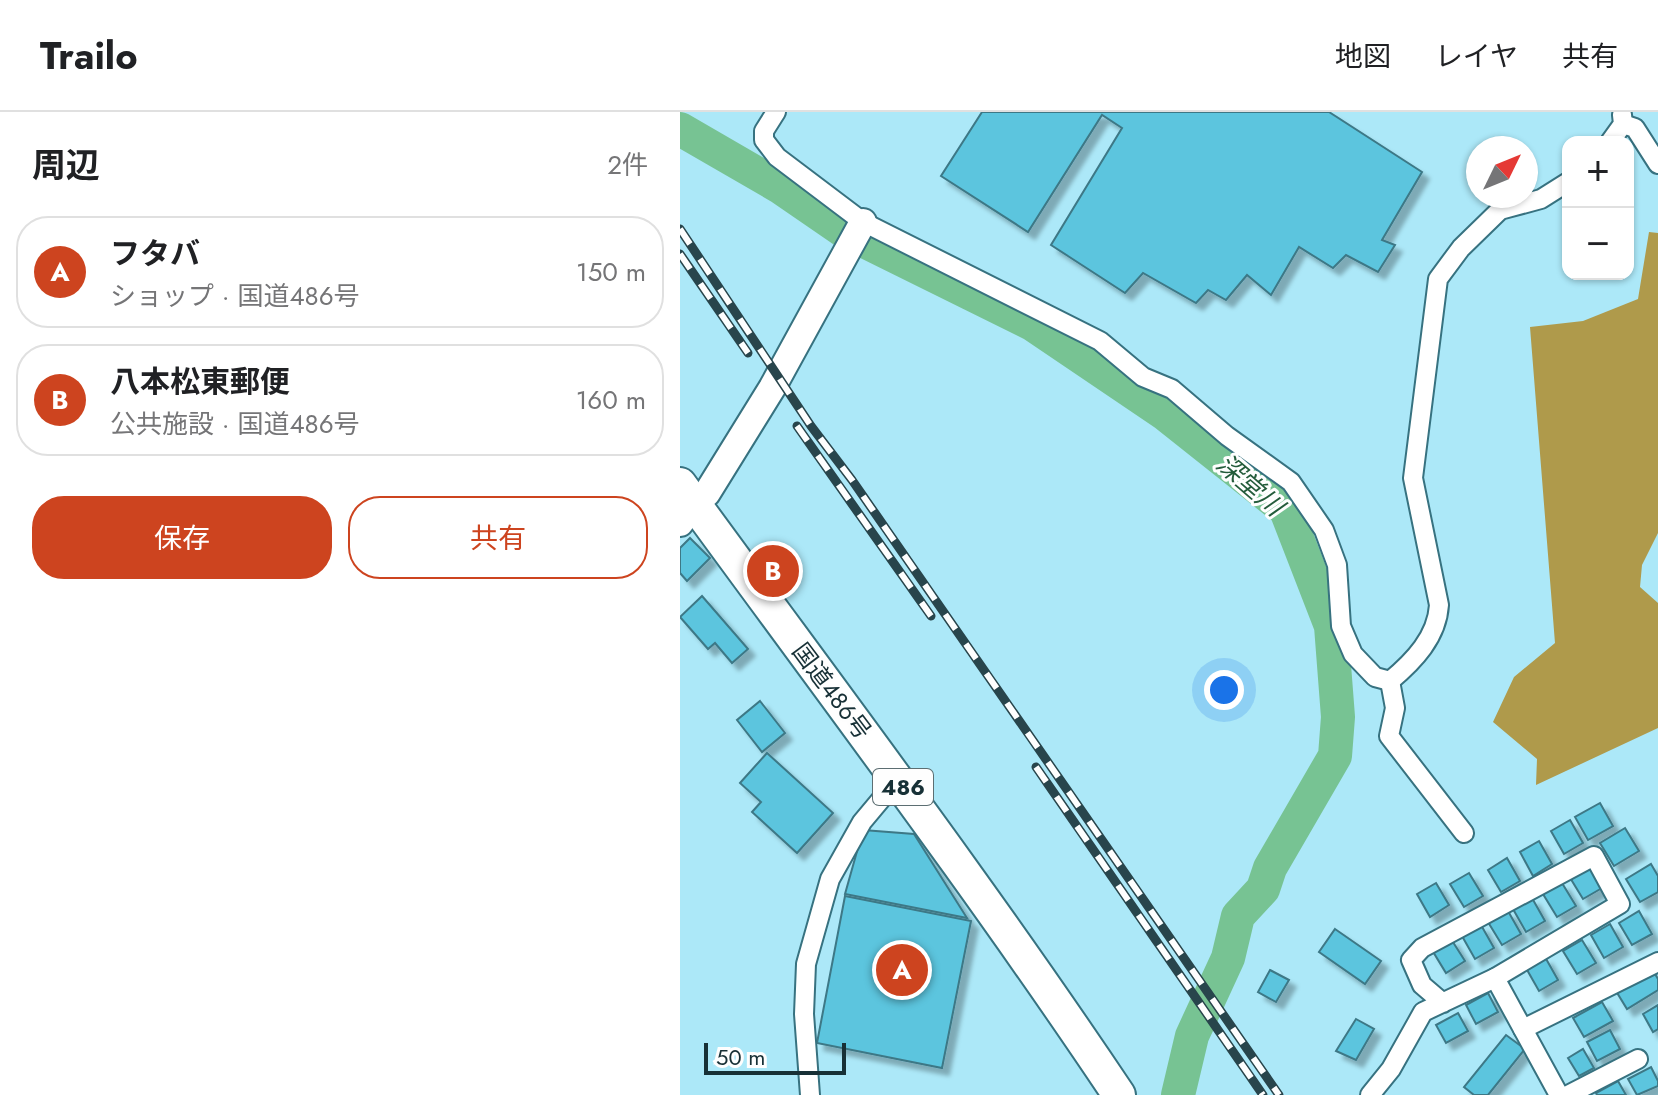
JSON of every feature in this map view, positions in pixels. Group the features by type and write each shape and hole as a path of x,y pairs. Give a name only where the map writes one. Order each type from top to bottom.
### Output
{"highway":[{"name":"国道486号","path":"685,504 898,779 1049,990 1119,1095"}],"street":[{"path":"776,112 764,131 764,140 777,157 859,230 1100,341 1143,377 1172,389 1227,436 1291,482 1324,530 1337,565 1341,626 1353,654 1375,677 1390,681"},
{"path":"1613,136 1622,118 1635,128 1658,164"},
{"path":"1390,681 1411,663 1438,624 1439,605 1413,478 1438,279 1461,248 1500,210 1541,199 1562,186"},
{"path":"685,504 707,493 772,388 859,230"},
{"path":"1390,681 1395,708 1389,736 1464,833"},
{"path":"810,1095 804,1014 806,964 830,879 862,822 898,779"},
{"path":"1370,1095 1391,1069 1423,1012 1443,1003 1495,978 1620,904 1594,856 1422,948 1411,960 1422,985 1443,1003"},
{"path":"1523,1029 1658,962"},
{"path":"1495,978 1559,1095"},
{"path":"1568,1095 1638,1059"}],"shaded area":[{"path":"1649,232 1658,233 1658,533 1642,565 1640,587 1658,603 1658,728 1536,785 1537,759 1493,722 1514,677 1555,643 1530,327 1583,321 1638,299"}],"building":[{"path":"982,112 1329,112 1422,172 1382,240 1395,245 1378,272 1346,255 1333,268 1299,247 1271,295 1247,275 1226,300 1208,290 1196,303 1143,273 1125,293 1051,245 1122,128 1102,115 1028,232 941,176"},
{"path":"690,538 710,558 687,581 680,573 680,548"},
{"path":"702,596 748,649 732,663 715,643 708,649 680,617"},
{"path":"760,701 785,733 762,752 737,720"},
{"path":"767,753 833,813 797,853 752,812 761,802 740,783"},
{"path":"1600,803 1613,826 1588,840 1575,817"},
{"path":"1570,820 1583,843 1564,854 1551,831"},
{"path":"1625,828 1639,851 1614,866 1600,843"},
{"path":"863,830 914,834 967,918 845,894"},
{"path":"1539,841 1552,864 1533,876 1520,852"},
{"path":"1507,858 1520,881 1501,892 1488,870"},
{"path":"1651,864 1658,876 1658,892 1640,902 1626,879"},
{"path":"1588,865 1602,888 1583,899 1569,876"},
{"path":"1469,873 1483,896 1464,907 1450,884"},
{"path":"1436,883 1449,905 1430,917 1417,894"},
{"path":"1562,883 1576,906 1557,917 1543,894"},
{"path":"845,896 971,921 942,1068 817,1043"},
{"path":"1532,898 1545,921 1526,932 1513,909"},
{"path":"1508,911 1521,934 1502,945 1488,922"},
{"path":"1639,911 1652,934 1632,945 1619,923"},
{"path":"1610,924 1623,947 1604,958 1591,935"},
{"path":"1481,925 1494,948 1475,959 1462,936"},
{"path":"1335,929 1381,961 1365,984 1319,952"},
{"path":"1451,939 1465,961 1446,973 1432,950"},
{"path":"1582,940 1596,963 1577,974 1563,951"},
{"path":"1545,957 1558,980 1539,991 1526,968"},
{"path":"1652,969 1658,979 1658,990 1627,1009 1616,991"},
{"path":"1270,970 1289,980 1276,1002 1258,992"},
{"path":"1488,993 1498,1012 1476,1024 1466,1005"},
{"path":"1602,1002 1613,1021 1584,1037 1573,1018"},
{"path":"1658,1005 1658,1029 1653,1032 1643,1014"},
{"path":"1458,1013 1468,1031 1446,1043 1436,1025"},
{"path":"1356,1019 1374,1029 1356,1060 1336,1051"},
{"path":"1610,1030 1620,1049 1597,1061 1587,1042"},
{"path":"1506,1035 1525,1049 1488,1095 1474,1095 1464,1087"},
{"path":"1583,1049 1594,1068 1579,1076 1568,1058"},
{"path":"1651,1067 1658,1086 1637,1095 1628,1079"},
{"path":"1618,1081 1626,1095 1597,1095 1596,1093"}],"waterway":[{"name":"深堂川","path":"680,129 780,187 844,231 1032,324 1165,414 1286,510 1331,626 1338,717 1335,756 1270,868 1263,889 1238,916 1228,958 1192,1036 1178,1095"}],"railway":[{"path":"680,229 811,426 852,480 1279,1095"},
{"path":"680,254 748,353"},
{"path":"797,426 931,616"},
{"path":"1036,767 1263,1095"}],"place":[{"name":"八本松東郵便","path":"773,571"},
{"name":"フタバ","path":"902,970"}]}
